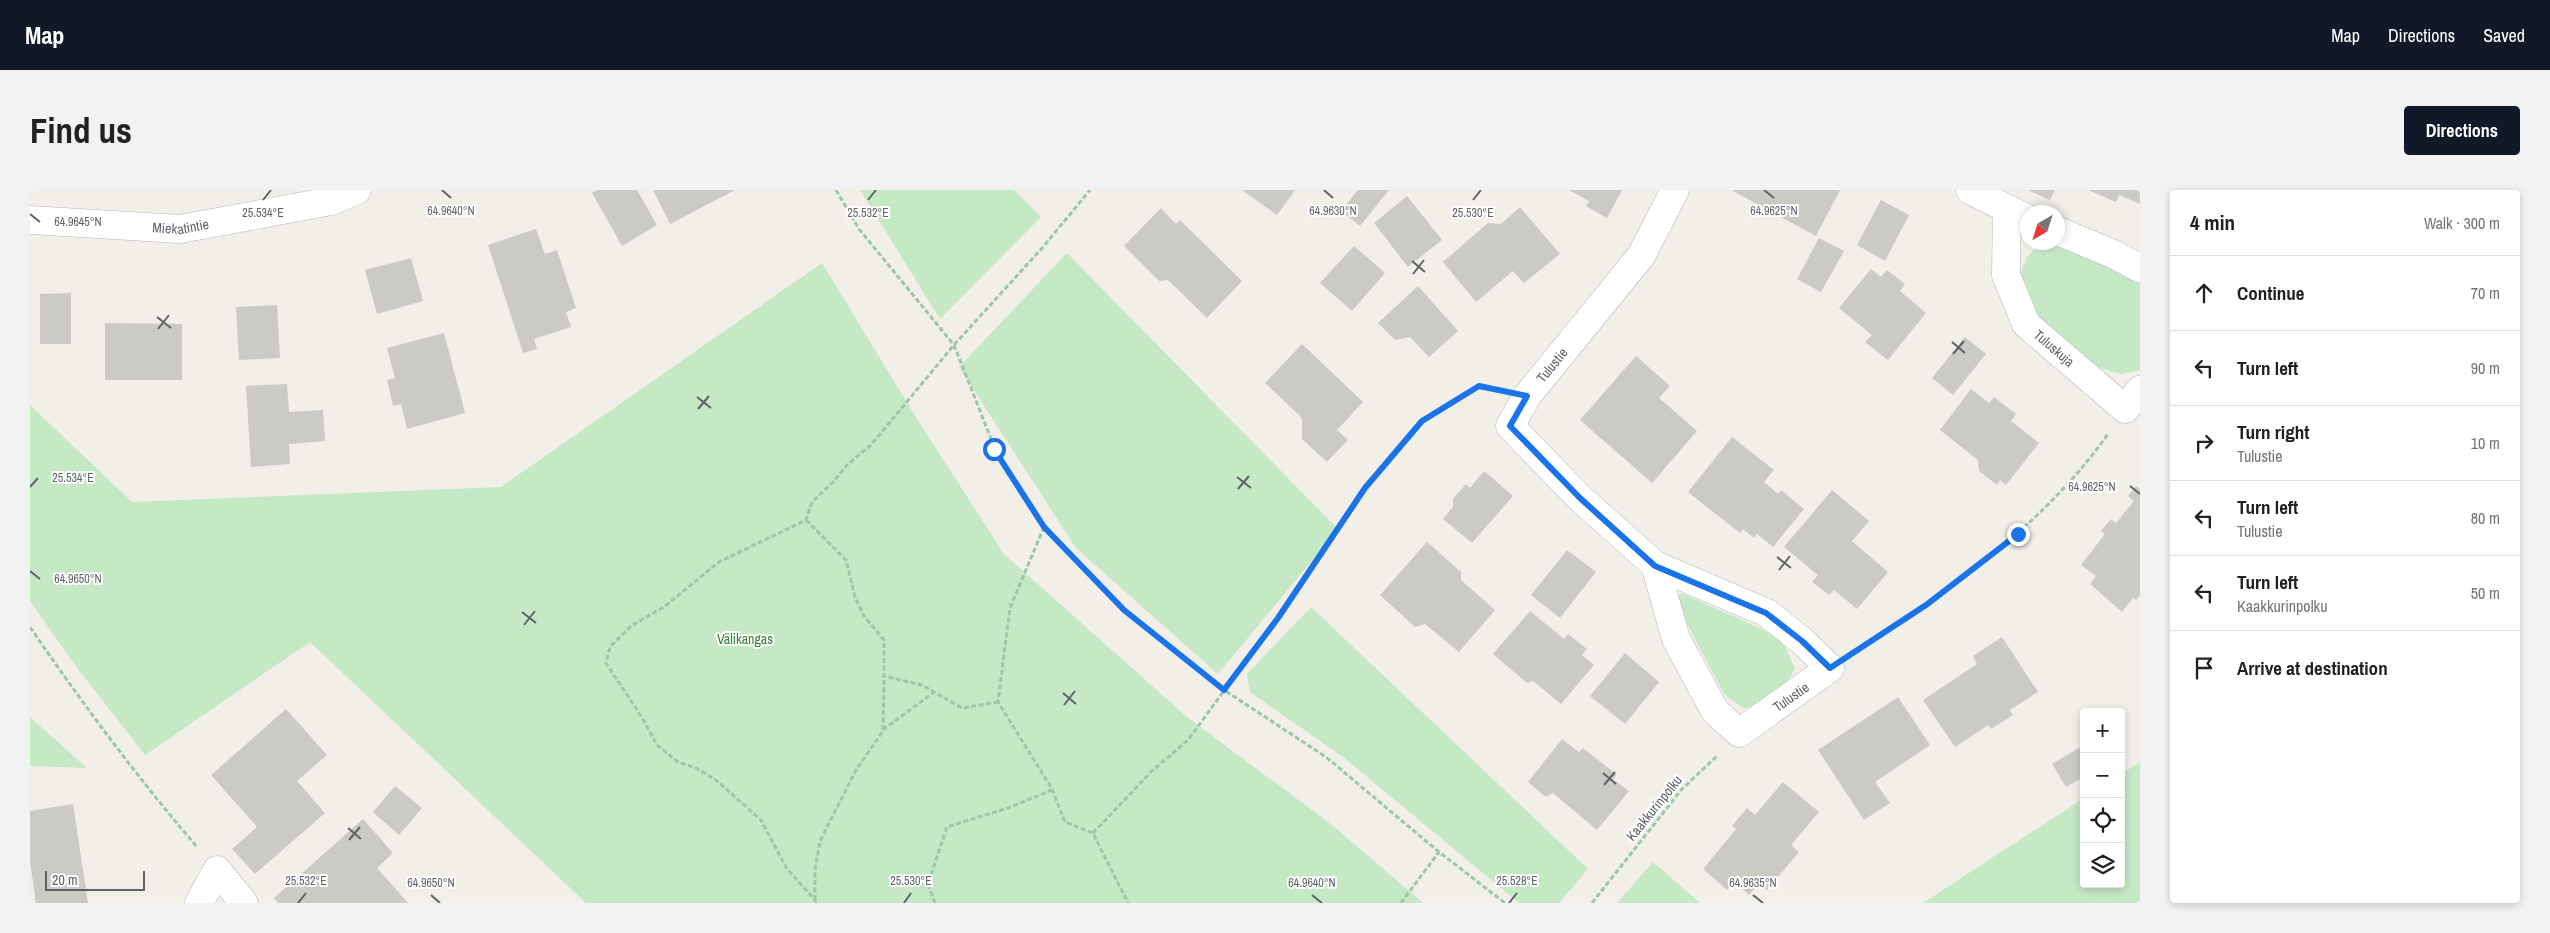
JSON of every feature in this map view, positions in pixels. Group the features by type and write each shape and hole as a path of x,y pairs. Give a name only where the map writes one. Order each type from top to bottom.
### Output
{"street":[{"name":"Miekatintie","path":"30,220 180,229 331,201 357,190"},
{"name":"Tulustie","path":"1675,190 1641,256 1527,396 1510,426 1580,498 1655,566 1766,613 1802,641 1830,668 1739,733"},
{"name":"Tuluskuja","path":"1970,190 2017,214 2006,275 2026,324 2133,400"},
{"path":"2065,234 2113,254 2140,268"},
{"path":"1655,566 1676,639 1715,711 1739,733"},
{"path":"199,903 217,870 244,903"}],"path":[{"path":"836,190 859,229 954,345 994,449 1044,527 1124,610 1224,690 1326,756 1439,852 1506,903"},
{"path":"816,901 787,869 761,820 716,780 696,768 678,762 657,745 641,716 606,663 610,648 631,626 664,607 719,562 806,520 812,502 833,482 847,465 871,445 954,345 1043,247 1090,190"},
{"path":"1093,832 1152,770 1188,740 1278,618 1365,488 1422,421 1479,386 1527,396"},
{"path":"1830,668 1926,605 2018,534 2083,469 2133,400"},
{"path":"806,520 846,560 858,603 864,616 884,640 883,731"},
{"path":"1044,527 1010,608 998,702 1052,790 1065,822 1093,832 1128,903"},
{"path":"30,627 65,679 148,790 217,870"},
{"path":"884,676 922,684 962,708 998,702"},
{"path":"816,901 815,870 820,841 856,770 883,731 935,692"},
{"name":"Kaakkurinpolku","path":"1592,903 1682,789 1739,733"},
{"path":"935,903 928,884 947,827 1008,808 1052,790"},
{"path":"1401,903 1439,852"}],"green space":[{"path":"860,190 1014,190 1041,217 940,319"},
{"path":"2065,246 2140,275 2140,370 2121,374 2100,368 2027,310 2017,284 2026,258 2033,250 2065,250"},
{"path":"1067,253 1338,529 1218,674 1076,548 959,367"},
{"name":"Välikangas","path":"822,263 917,419 1004,554 1187,717 1332,825 1423,903 586,903 310,642 145,755 78,669 30,601 30,405 132,502 501,487"},
{"path":"1681,593 1760,628 1784,644 1795,669 1771,706 1743,708 1724,694 1675,601"},
{"path":"1311,607 1588,869 1559,903 1519,903 1343,757 1250,692 1247,674"},
{"path":"30,717 87,768 30,766"},
{"path":"2140,762 2140,903 1923,903 2080,801 2080,888 2125,888 2125,771"},
{"path":"1653,862 1700,903 1617,903"}],"building":[{"path":"597,190 637,190 657,225 622,246 592,193"},
{"path":"653,190 735,190 670,224"},
{"path":"1242,190 1295,190 1277,215"},
{"path":"1358,190 1389,190 1360,226 1341,211"},
{"path":"1569,190 1622,190 1607,218 1586,206 1589,201"},
{"path":"1731,190 1840,190 1816,236"},
{"path":"2028,190 2055,190 2050,200"},
{"path":"2088,190 2140,190 2140,204 2119,195 2116,202"},
{"path":"1407,196 1442,240 1408,267 1374,223"},
{"path":"1881,200 1909,215 1885,261 1857,245"},
{"path":"1520,207 1560,254 1524,283 1513,271 1476,302 1443,262 1488,223 1501,224"},
{"path":"1161,208 1176,224 1180,220 1242,281 1207,318 1168,280 1159,281 1124,246"},
{"path":"536,229 545,254 557,250 576,308 566,312 571,327 534,339 537,349 523,353 488,245"},
{"path":"1819,238 1844,251 1821,292 1797,279"},
{"path":"1354,246 1385,273 1352,311 1320,283"},
{"path":"411,258 423,301 377,314 365,270"},
{"path":"1871,269 1881,277 1887,270 1905,284 1900,291 1926,313 1888,360 1865,342 1872,335 1839,308"},
{"path":"1418,286 1458,331 1429,357 1410,337 1395,340 1378,323"},
{"path":"71,293 71,344 40,344 40,294"},
{"path":"277,305 280,358 239,360 236,307"},
{"path":"105,323 182,324 182,380 105,380"},
{"path":"444,333 465,413 407,429 401,404 393,406 387,380 395,378 387,348"},
{"path":"1965,337 1986,354 1953,395 1932,378"},
{"path":"1302,344 1363,402 1337,430 1348,440 1327,462 1302,439 1302,418 1265,383"},
{"path":"1636,356 1670,386 1659,398 1697,431 1652,483 1580,420"},
{"path":"287,384 289,412 323,410 325,441 289,444 290,464 251,467 246,386"},
{"path":"1971,389 1989,403 1994,397 2016,414 2011,421 2039,443 2006,485 2000,480 1997,485 1979,471 1978,460 1940,430"},
{"path":"1732,437 1774,470 1764,482 1778,494 1781,490 1804,509 1773,547 1757,534 1754,538 1743,529 1740,533 1688,492"},
{"path":"1484,471 1513,496 1472,543 1443,519 1453,507 1453,499 1466,484 1470,488"},
{"path":"2136,486 2140,489 2140,595 2136,600 2133,598 2122,612 2090,584 2096,576 2081,565 2105,534 2101,531 2111,519 2116,523 2134,501 2128,496"},
{"path":"1832,490 1869,521 1852,541 1888,572 1857,609 1834,590 1829,595 1812,582 1818,575 1784,547"},
{"path":"1427,542 1461,572 1461,580 1495,610 1459,652 1425,624 1415,627 1380,595"},
{"path":"1567,550 1596,572 1560,618 1531,595"},
{"path":"1530,611 1564,639 1568,634 1587,649 1582,655 1594,665 1561,704 1533,681 1527,683 1493,654"},
{"path":"2002,637 2038,692 2010,710 2013,715 1991,729 1988,725 1955,747 1923,700 1977,664 1973,656"},
{"path":"1625,653 1659,682 1625,724 1590,696"},
{"path":"1898,697 1930,745 1875,782 1890,803 1864,820 1818,750"},
{"path":"286,709 327,755 297,781 325,813 255,874 232,849 257,827 211,775"},
{"path":"1562,739 1579,752 1583,748 1617,775 1613,779 1629,791 1597,830 1553,793 1546,797 1528,782"},
{"path":"2080,747 2080,779 2066,787 2052,764"},
{"path":"1783,782 1819,812 1791,845 1799,852 1767,890 1759,884 1749,895 1734,882 1727,890 1703,869 1736,829 1732,826 1747,808 1755,815"},
{"path":"395,786 422,808 399,835 373,812"},
{"path":"73,804 88,903 36,903 30,861 30,811"},
{"path":"363,819 393,853 377,868 408,903 278,903 274,898"}],"route":[{"path":"994,449 1044,527 1124,610 1224,690 1278,618 1317,557 1365,488 1422,421 1479,386 1527,396 1510,426 1580,498 1655,566 1766,613 1802,641 1830,668 1926,605 2018,534"}]}
